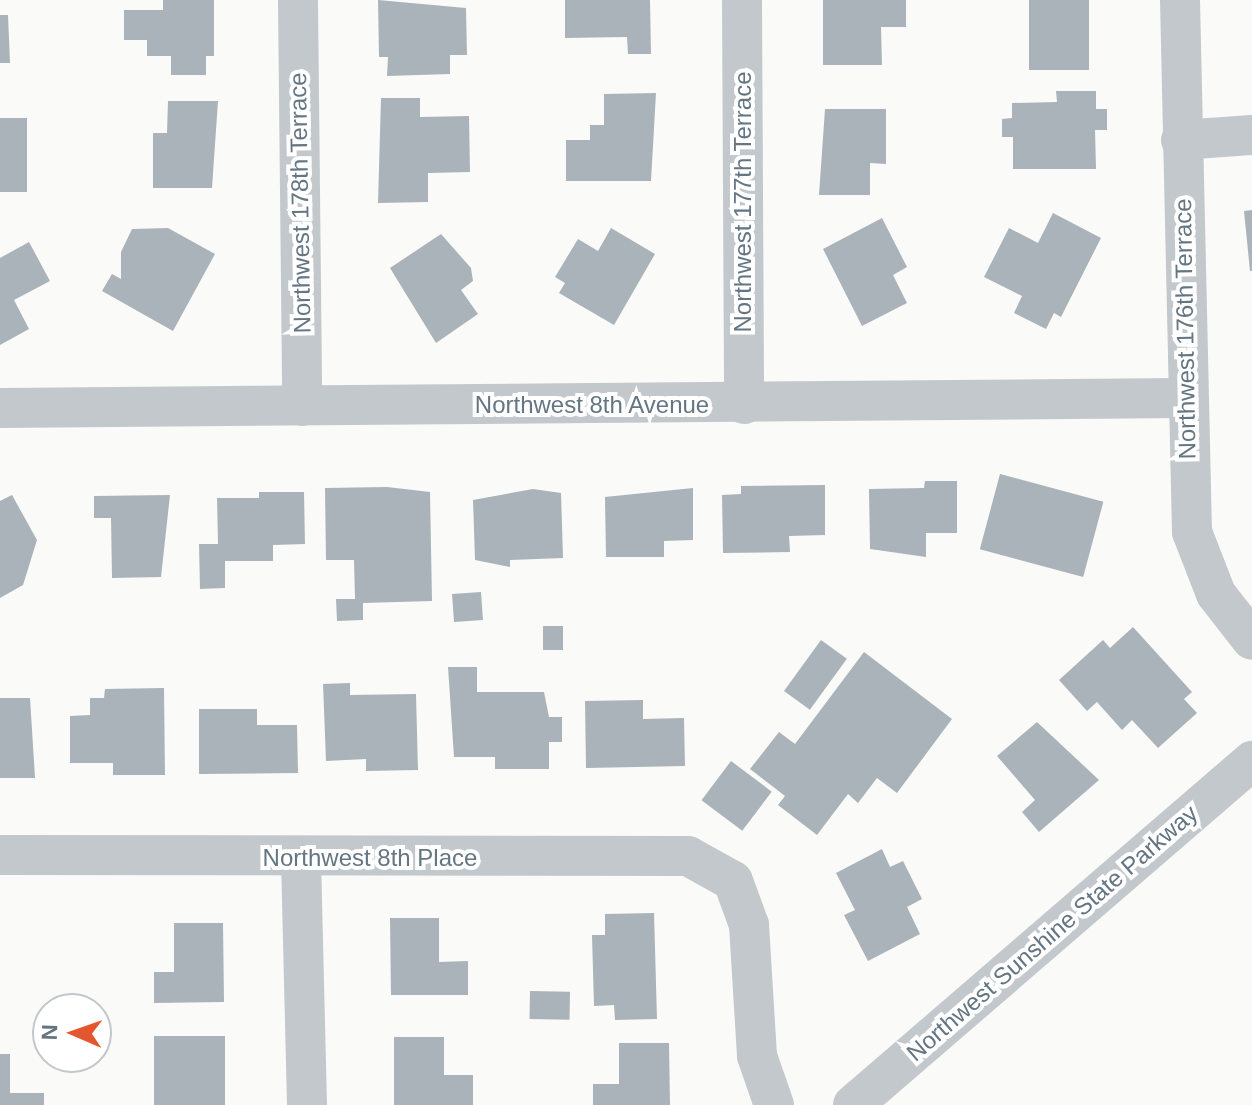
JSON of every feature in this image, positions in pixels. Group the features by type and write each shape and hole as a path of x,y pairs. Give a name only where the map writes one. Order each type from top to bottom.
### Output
{"street":[{"name":"Northwest 178th Terrace","path":"298,0 302,406"},
{"name":"Northwest 177th Terrace","path":"742,0 744,404"},
{"name":"Northwest 176th Terrace","path":"1180,0 1183,398 1192,532 1216,594 1252,640"},
{"path":"1181,140 1252,135"},
{"name":"Northwest 8th Avenue","path":"0,408 1183,398"},
{"name":"Northwest Sunshine State Parkway","path":"853,1105 1252,761"},
{"name":"Northwest 8th Place","path":"0,855 301,859 688,856 733,881 749,925 757,1056 774,1105"},
{"path":"301,859 307,1105"}],"building":[{"path":"163,0 214,0 214,56 206,56 206,75 171,75 171,56 147,56 147,40 124,40 124,10 163,10"},
{"path":"378,0 466,8 467,55 450,55 450,74 387,76 388,57 379,57"},
{"path":"565,0 650,0 651,54 628,54 627,37 565,38"},
{"path":"823,0 906,0 906,27 881,27 882,65 823,65"},
{"path":"1029,0 1089,0 1089,70 1029,70"},
{"path":"0,15 8,15 10,63 0,63"},
{"path":"1056,91 1096,91 1096,109 1107,109 1107,130 1095,130 1096,169 1013,169 1013,137 1002,137 1002,119 1012,118 1012,103 1057,102"},
{"path":"656,93 651,181 566,181 566,140 590,140 590,125 604,125 604,94"},
{"path":"381,98 420,98 420,117 469,116 470,172 428,173 428,202 378,203"},
{"path":"168,101 218,101 212,188 153,188 153,133 167,133"},
{"path":"825,109 886,109 886,164 870,163 870,195 819,195"},
{"path":"0,118 27,118 27,192 0,192"},
{"path":"1252,210 1252,271 1250,271 1244,211"},
{"path":"1053,213 1101,238 1061,317 1054,313 1046,329 1014,313 1022,296 984,277 1009,228 1038,243"},
{"path":"882,218 907,267 893,275 907,303 862,326 823,249"},
{"path":"168,228 215,254 173,331 102,291 112,274 121,279 121,252 132,229"},
{"path":"611,228 655,254 614,325 559,293 565,283 555,277 578,239 598,251"},
{"path":"441,234 471,268 473,281 461,290 478,314 436,343 390,268"},
{"path":"29,242 50,281 14,300 29,329 0,345 0,258"},
{"path":"1000,474 1103,502 1083,577 980,549"},
{"path":"925,481 957,481 957,533 926,533 926,557 870,549 869,489 924,488"},
{"path":"825,485 825,535 789,536 790,552 723,553 722,495 741,494 741,486"},
{"path":"387,487 430,492 432,601 363,603 363,620 337,621 336,599 355,599 354,560 326,560 325,488"},
{"path":"693,488 693,540 664,541 664,557 606,557 605,497"},
{"path":"533,489 561,493 563,558 510,560 510,567 475,560 473,500"},
{"path":"259,492 304,492 305,544 273,545 273,561 225,561 225,588 200,589 199,544 218,544 217,498 259,498"},
{"path":"12,495 37,540 23,585 0,598 0,501"},
{"path":"170,495 161,577 112,578 111,518 94,518 94,496"},
{"path":"481,592 483,620 454,622 452,594"},
{"path":"543,626 563,626 563,650 543,650"},
{"path":"1133,627 1192,692 1184,699 1197,713 1158,748 1132,720 1122,730 1097,702 1087,711 1059,680 1103,640 1110,648"},
{"path":"821,640 847,659 810,710 784,691"},
{"path":"864,652 952,719 897,793 877,778 858,803 848,794 817,835 778,805 785,796 750,769 779,732 795,744"},
{"path":"448,667 477,667 477,692 544,692 549,717 562,717 562,742 549,742 549,769 495,769 495,757 454,757"},
{"path":"350,683 350,695 416,694 418,770 366,771 366,759 326,761 323,684"},
{"path":"164,688 165,775 113,775 113,763 70,763 70,716 90,715 90,698 104,698 105,689"},
{"path":"0,698 30,698 35,778 0,778"},
{"path":"643,700 643,719 684,718 685,766 586,768 585,701"},
{"path":"199,709 257,709 257,725 297,725 298,773 199,774"},
{"path":"1037,722 1099,780 1039,832 1022,812 1035,800 997,756"},
{"path":"731,761 772,792 742,831 702,800"},
{"path":"882,849 890,867 903,861 922,899 907,907 920,934 868,961 844,915 855,910 836,873"},
{"path":"654,913 657,1019 615,1020 614,1005 594,1006 592,935 605,935 605,914"},
{"path":"390,918 439,918 439,962 468,961 468,995 391,995"},
{"path":"174,923 223,923 224,1002 154,1003 154,972 174,972"},
{"path":"530,991 570,992 570,1020 530,1019"},
{"path":"154,1036 225,1036 225,1105 154,1105"},
{"path":"394,1037 444,1037 444,1075 473,1075 473,1105 394,1105"},
{"path":"619,1043 669,1043 670,1105 593,1105 593,1084 619,1084"},
{"path":"0,1054 10,1054 10,1093 44,1093 44,1105 0,1105"}]}
